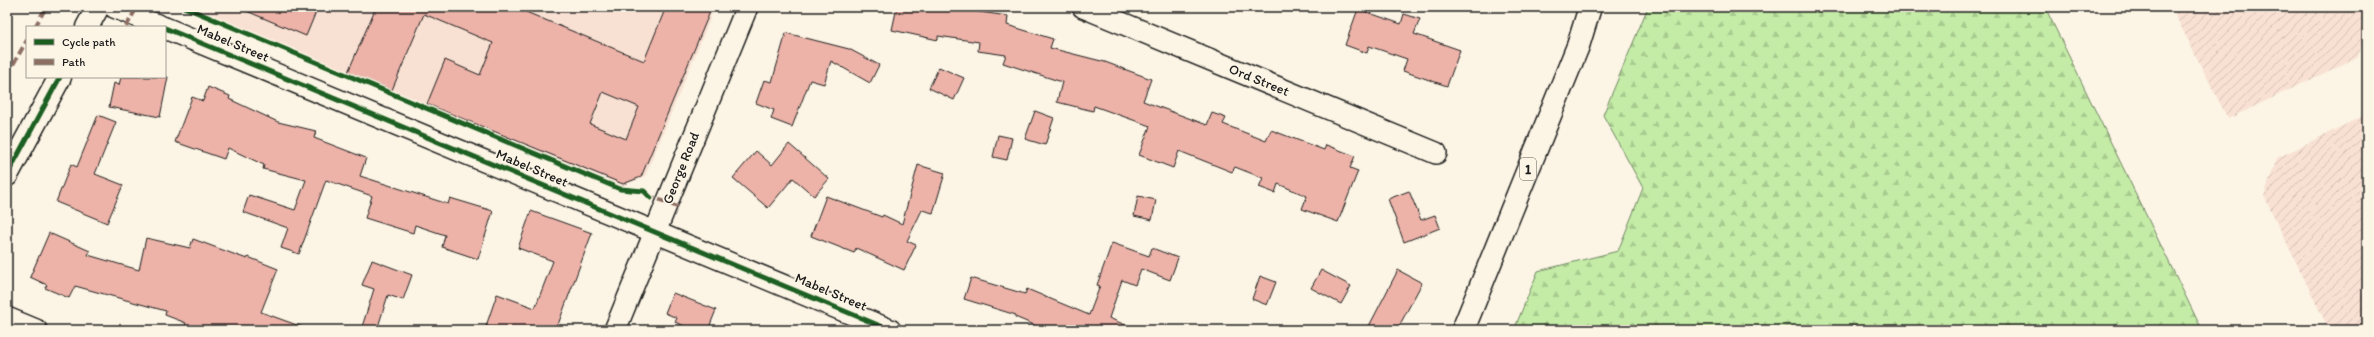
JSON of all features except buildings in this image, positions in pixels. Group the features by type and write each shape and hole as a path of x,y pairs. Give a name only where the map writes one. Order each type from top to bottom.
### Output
{"main road":[{"path":"88,26 98,7"},
{"name":"1","path":"1463,330 1578,46 1590,7"},
{"path":"7,176 59,78"}],"street":[{"path":"114,7 160,26"},
{"name":"George Road","path":"615,330 746,7"},
{"name":"Ord Street","path":"1083,7 1436,153"},
{"name":"Mabel Street","path":"166,28 890,330"},
{"path":"7,318 36,330"}],"shaded area":[{"path":"191,7 715,7 645,177 622,186"},
{"path":"2171,7 2365,7 2367,30 2358,57 2228,119"},
{"path":"2367,114 2367,330 2329,330 2264,196 2277,158"}],"green space":[{"path":"1648,7 2045,7 2202,330 1514,330 1538,271 1618,251 1643,188 1603,115"}],"marked path":[{"path":"36,26 46,7"},
{"path":"127,26 137,7"},
{"path":"7,75 26,42"},
{"path":"648,195 680,208"}],"cycle path":[{"path":"184,7 620,189 644,191 651,198"},
{"path":"166,28 890,330"},
{"path":"7,175 59,78"}]}
